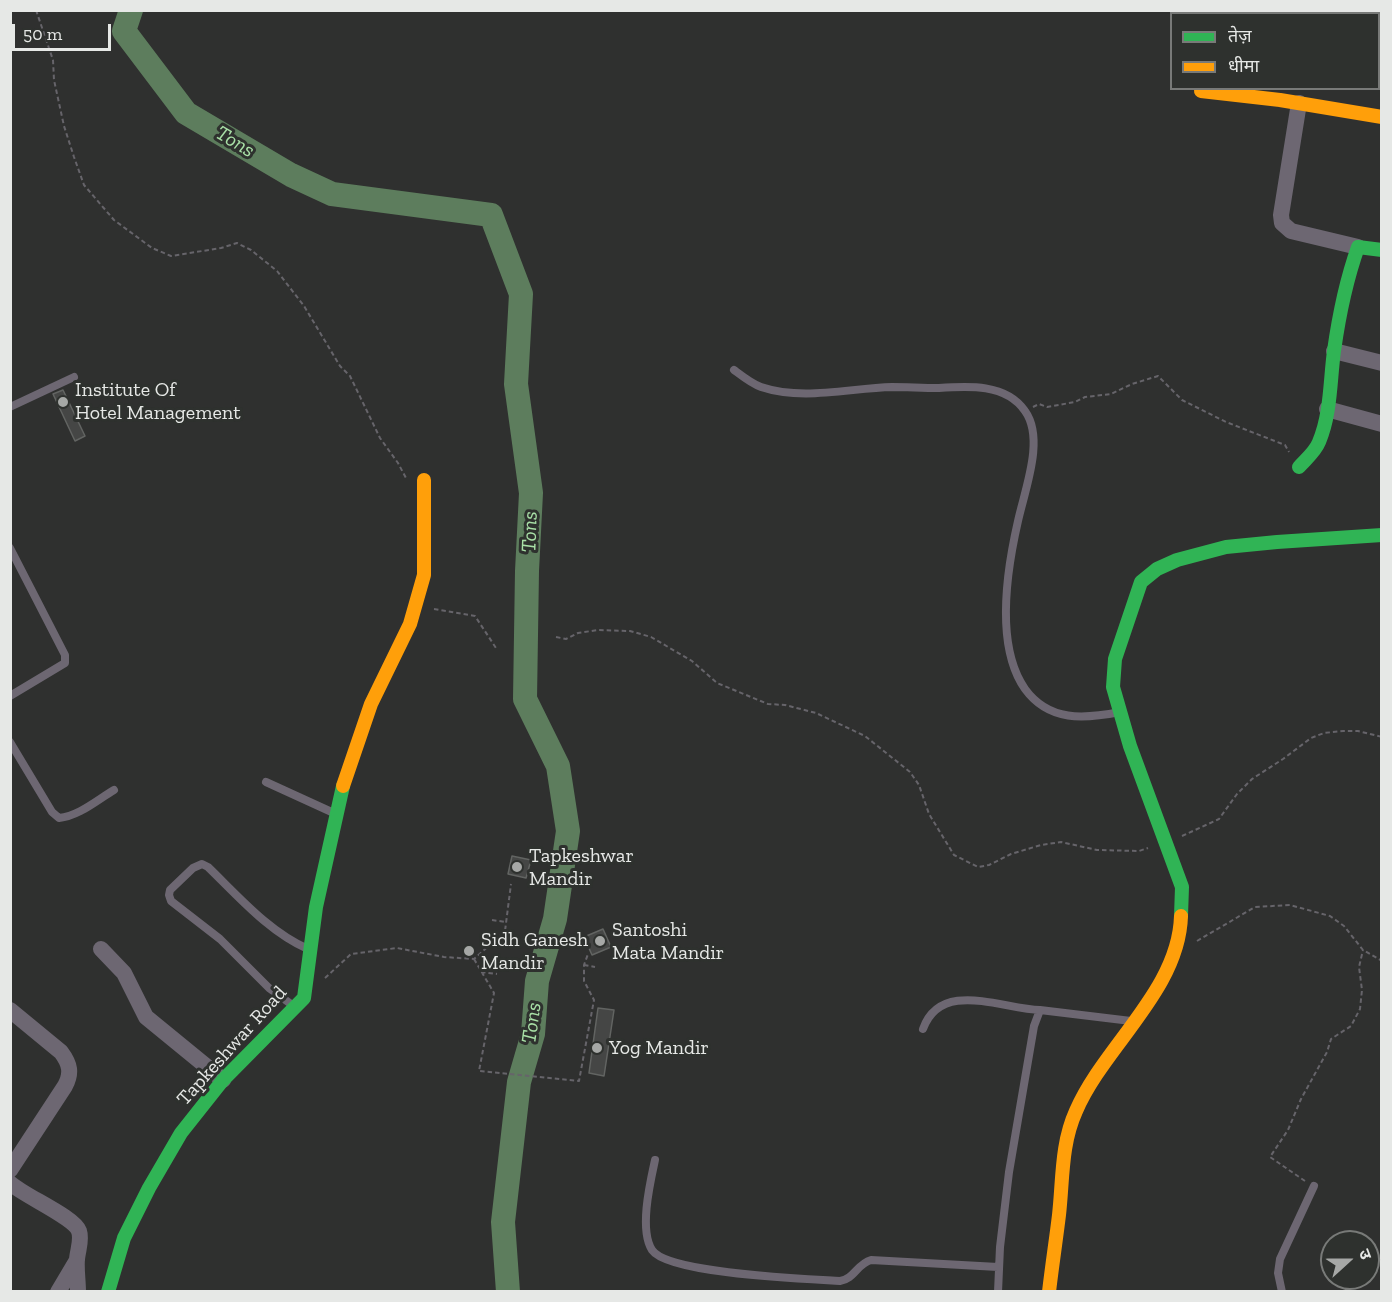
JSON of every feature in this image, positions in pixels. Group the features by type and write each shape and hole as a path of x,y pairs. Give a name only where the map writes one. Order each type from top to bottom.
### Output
{"street":[{"path":"1202,91 1299,103 1382,117"},
{"path":"1299,103 1281,215 1282,223 1291,231 1358,247 1382,249"},
{"path":"1299,467 1319,443 1330,394 1334,351 1347,279 1358,247"},
{"path":"1334,351 1382,363"},
{"path":"1327,409 1382,424"},
{"name":"Tapkeshwar Road","path":"108,1292 124,1238 148,1188 181,1133 223,1080 299,1003 316,907 345,776 371,704 410,624 424,575 424,480"},
{"path":"1049,1292 1065,1147 1076,1111 1088,1089 1136,1022 1156,989 1177,950 1182,915 1182,887 1143,783 1113,687 1115,659 1141,582 1148,574 1166,564 1235,546 1282,540 1382,535"},
{"path":"101,949 124,973 146,1017 223,1080"},
{"path":"10,1010 61,1052 68,1060 70,1069 69,1078 10,1170"},
{"path":"10,1183 76,1227 80,1241 77,1260 78,1292"},
{"path":"58,1292 77,1260"}],"lane":[{"path":"734,370 760,387 811,393 894,387 975,386 1011,397 1025,411 1032,424 1035,444 1011,564 1007,623 1010,657 1016,672 1031,696 1053,713 1075,716 1120,712"},
{"path":"10,407 74,377"},
{"path":"10,548 65,656 65,663 10,696"},
{"path":"10,742 52,812 60,818 68,817 114,790"},
{"path":"266,782 336,814"},
{"path":"299,1003 269,988 220,939 171,901 170,890 193,868 202,864 274,928 292,942 310,950"},
{"path":"923,1029 932,1011 948,1002 966,999 1136,1022"},
{"path":"998,1292 998,1268 1013,1145 1034,1026 1040,1010"},
{"path":"655,1160 648,1191 647,1238 653,1252 662,1259 698,1269 840,1281 851,1277 862,1262 871,1260 998,1268"},
{"path":"1282,1292 1278,1274 1280,1259 1314,1186"}],"path":[{"path":"36,10 53,60 54,80 64,126 84,185 114,220 152,248 171,256 221,248 237,243 251,250 277,270 304,306 340,366 350,376 380,438 407,480 424,480"},
{"path":"1025,411 1039,404 1047,407 1075,402 1085,397 1111,394 1132,384 1158,376 1182,400 1226,422 1285,445 1299,467"},
{"path":"415,606 475,616 496,648"},
{"path":"556,637 566,639 579,633 598,630 630,631 651,637 692,662 717,683 768,704 785,705 816,713 865,736 910,772 919,784 929,814 954,855 978,867 989,865 1011,854 1061,842 1097,850 1139,851 1167,843 1219,819 1252,778 1311,738 1324,733 1343,731 1358,731 1382,737"},
{"path":"299,1003 351,954 397,948 444,957 474,959 505,931 511,884"},
{"path":"1177,950 1255,907 1290,905 1330,916 1344,926 1363,950 1382,961"},
{"path":"492,920 506,922"},
{"path":"1314,1186 1270,1157 1287,1130 1327,1052 1331,1039 1351,1026 1360,1009 1362,990 1359,967 1363,950"},
{"path":"474,959 494,993 479,1071 579,1081 594,1000 584,981 584,965 588,954"},
{"path":"584,965 595,967"},
{"path":"481,972 497,974"}],"building":[{"path":"63,390 85,436 75,441 53,394"},
{"path":"512,856 531,860 526,878 508,874"},
{"path":"603,929 611,947 592,955 584,937"},
{"path":"598,1008 614,1010 604,1076 589,1073"}],"waterway":[{"name":"Tons","path":"131,10 124,31 186,113 291,175 332,194 491,215 521,294 516,384 531,493 525,699 558,766 568,831 555,919 537,981 533,1034 519,1082 503,1222 508,1292"}],"traffic: fast":[{"path":"1299,467 1315,449 1323,431 1341,311 1358,247 1382,250"},
{"path":"1181,916 1182,887 1130,746 1113,687 1115,659 1141,582 1157,569 1177,560 1226,547 1382,535"},
{"path":"108,1292 124,1238 149,1188 181,1133 223,1080 304,998 316,907 343,786"}],"traffic: slow":[{"path":"1201,91 1280,100 1382,117"},
{"path":"343,786 371,704 410,624 424,575 424,480"},
{"path":"1049,1292 1063,1162 1071,1123 1088,1087 1138,1017 1168,969 1177,943 1181,916"}],"place":[{"name":"Institute Of Hotel Management","path":"63,402"},
{"name":"Tapkeshwar Mandir","path":"517,867"},
{"name":"Santoshi Mata Mandir","path":"600,941"},
{"name":"Sidh Ganesh Mandir","path":"469,951"},
{"name":"Yog Mandir","path":"597,1048"}]}
